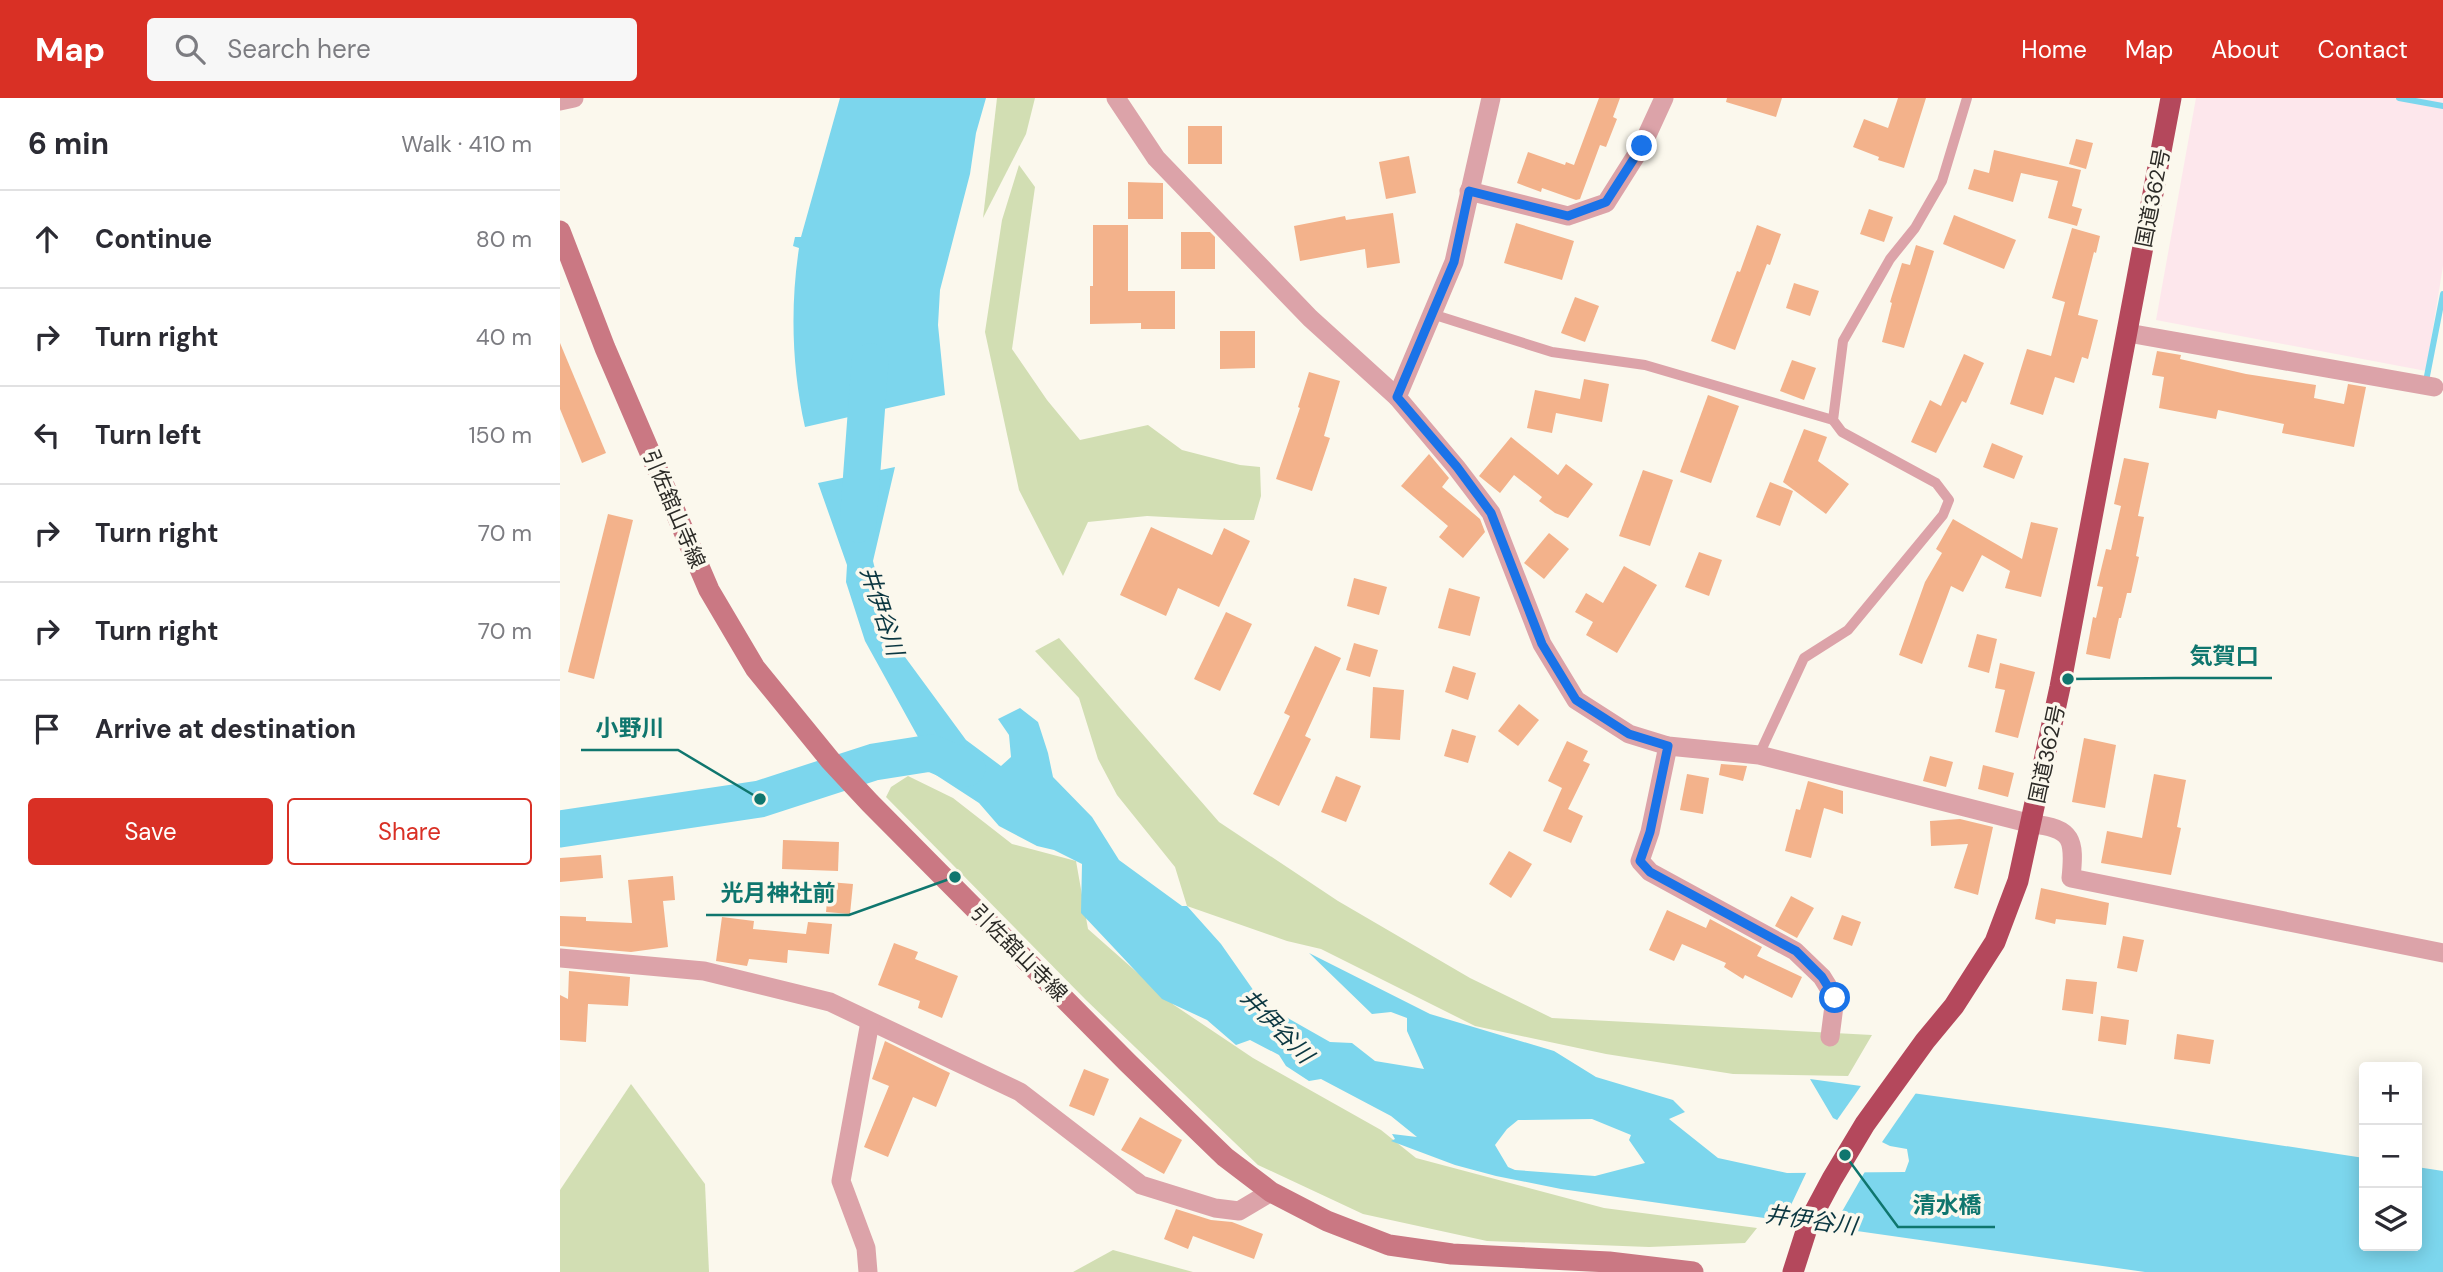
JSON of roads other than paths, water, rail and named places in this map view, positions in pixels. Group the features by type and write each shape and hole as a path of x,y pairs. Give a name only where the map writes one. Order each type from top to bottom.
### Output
{"highway":[{"name":"国道362号","path":"1795,1264 1810,1223 1832,1179 1865,1124 1954,1006 1995,942 2018,881 2032,824 2128,333 2171,98"}],"main road":[{"name":"引佐舘山寺線","path":"560,231 605,348 709,590 755,668 830,760 870,803 1225,1157 1271,1192 1327,1221 1390,1245 1452,1255 1609,1262 1693,1272"}],"street":[{"path":"560,101 574,98"},
{"path":"1116,98 1156,158 1311,318 1397,397 1457,467 1491,513 1542,644 1576,700 1629,734 1668,746 1759,755 2032,824 2053,826 2067,834 2074,850 2071,878 2443,953"},
{"path":"1397,397 1454,262 1491,98"},
{"path":"1469,191 1568,216 1606,202 1642,146 1664,98"},
{"path":"2128,333 2434,387"},
{"path":"1668,746 1650,832 1640,861 1650,872 1796,951 1822,977 1835,998 1830,1037"},
{"path":"560,958 704,971 830,1002 1020,1092 1141,1185 1215,1209 1239,1212 1271,1192"},
{"path":"868,1272 866,1248 841,1181 870,1022"}],"lane":[{"path":"1833,420 1843,341 1890,259 1915,228 1942,181 1968,98"},
{"path":"1432,314 1552,352 1645,365 1833,420 1842,432 1936,483 1949,500 1943,515 1848,631 1804,658 1759,755"}],"water":[{"path":"840,98 986,98 976,133 970,174 940,290 938,325 945,395 805,427 797,383 794,338 794,293 799,248 793,246 795,237 801,237"},
{"path":"895,467 873,561 884,606 905,657 966,740 1001,766 1011,757 1009,735 998,719 1020,708 1038,722 1053,777 1092,817 1119,860 1182,906 1187,906 1221,944 1263,1004 1330,1042 1352,1043 1375,1061 1424,1069 1407,1031 1407,1018 1391,1012 1372,1014 1309,953 1430,1014 1554,1051 1596,1077 1673,1100 1685,1112 1669,1119 1718,1158 1787,1173 1905,1172 1909,1161 1907,1149 1890,1146 1833,1118 1810,1079 2359,1157 2359,1251 2422,1251 2422,1168 2443,1171 2443,1272 2145,1272 1561,1189 1455,1165 1391,1141 1395,1139 1392,1134 1417,1137 1391,1116 1321,1079 1309,1081 1286,1066 1279,1055 1250,1040 1236,1045 1207,1020 1162,999 1081,913 1082,864 1054,850 1037,846 999,826 979,803 919,764 923,746 865,641 846,582 847,565 818,483","holes":["1592,1119 1631,1135 1629,1140 1645,1163 1595,1176 1515,1170 1508,1167 1495,1145 1518,1120"]}],"waterway":[{"path":"2399,98 2443,106"},
{"path":"2427,376 2443,294"},
{"name":"井伊谷川","path":"858,524 870,362"},
{"path":"560,829 760,799 874,762 931,753 967,768"}],"place":[{"name":"気賀口","path":"2068,679"},
{"name":"小野川","path":"760,799"},
{"name":"光月神社前","path":"955,877"},
{"name":"清水橋","path":"1845,1155"}]}
